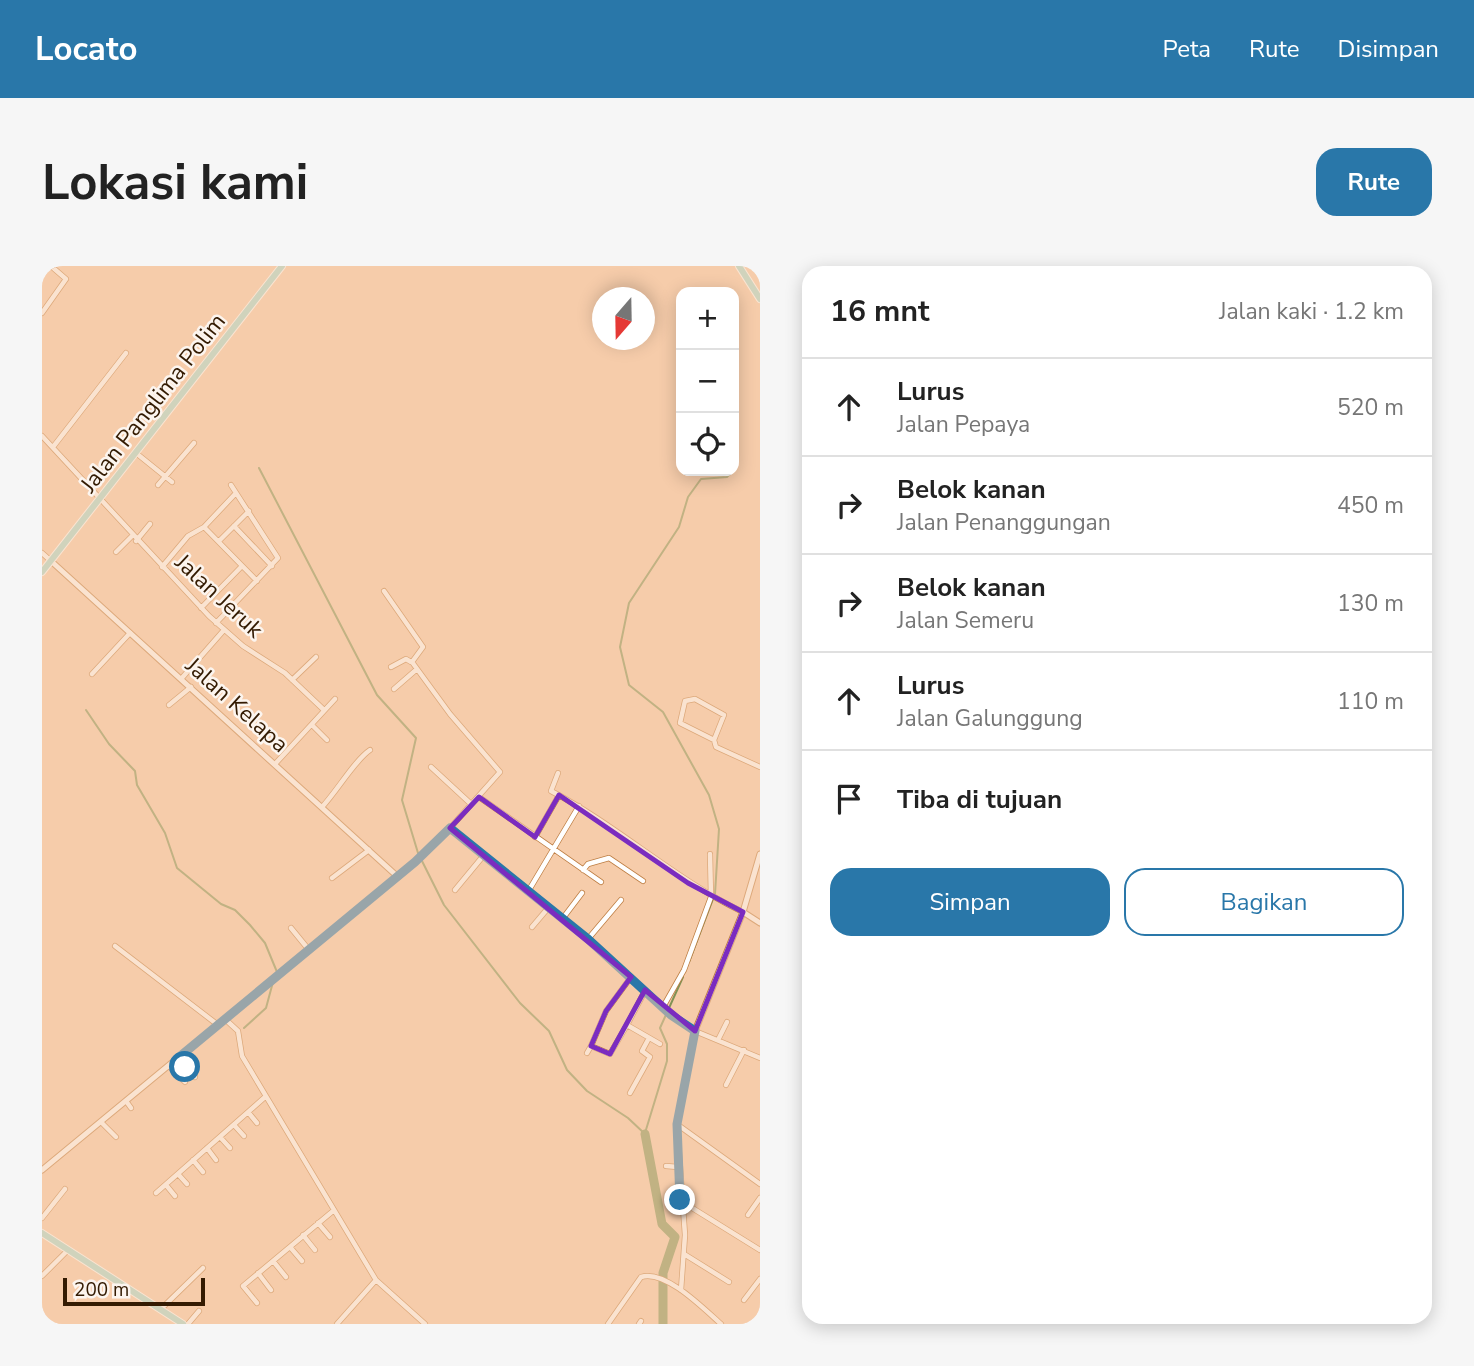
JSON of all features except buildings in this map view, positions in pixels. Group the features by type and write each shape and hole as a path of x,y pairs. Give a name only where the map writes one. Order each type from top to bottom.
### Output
{"main road":[{"name":"Jalan Panglima Polim","path":"42,572 282,266"},
{"path":"739,266 760,299"},
{"path":"42,1233 186,1324"}],"street":[{"path":"42,313 66,279 51,266"},
{"path":"53,447 126,353"},
{"name":"Jalan Jeruk","path":"42,436 134,538 216,623 292,680 324,710"},
{"path":"158,485 194,443"},
{"path":"136,453 172,482"},
{"path":"216,623 272,566 277,556 231,485"},
{"path":"162,567 188,536 204,527 236,493"},
{"path":"219,541 248,511"},
{"path":"116,552 150,524"},
{"path":"234,526 272,566"},
{"path":"204,527 257,581"},
{"path":"42,553 51,561"},
{"name":"Jalan Kelapa","path":"51,561 398,877"},
{"path":"201,608 243,566"},
{"path":"384,591 424,647 412,662"},
{"path":"181,679 224,630"},
{"path":"92,674 130,633"},
{"path":"292,680 316,657"},
{"path":"42,1170 422,857 500,772 450,715 412,662 407,659 391,667"},
{"path":"394,689 417,669"},
{"path":"169,705 191,687"},
{"path":"275,764 335,699"},
{"path":"714,740 725,715 695,699 685,701 680,723 714,740 717,748 760,767"},
{"path":"312,725 327,740"},
{"path":"322,807 351,773 359,758 370,750"},
{"path":"431,767 471,804"},
{"path":"558,774 550,789 713,898 760,923"},
{"path":"535,836 559,795"},
{"path":"479,797 601,882"},
{"path":"529,890 579,806"},
{"path":"450,828 588,939 671,1015 695,1031 760,1058"},
{"path":"332,878 369,850"},
{"path":"456,890 484,854"},
{"path":"664,1008 684,970 713,898 710,854"},
{"path":"681,1290 684,1254 677,1124 695,1031 743,912 760,854"},
{"path":"583,870 588,864 609,858 643,881"},
{"path":"563,918 582,893"},
{"path":"588,939 621,900"},
{"path":"532,928 550,907"},
{"path":"291,928 309,950"},
{"path":"115,946 218,1025"},
{"path":"587,1053 606,1011 631,977"},
{"path":"592,1046 610,1054 645,990"},
{"path":"225,1019 238,1031 241,1054 376,1280 425,1324"},
{"path":"718,1040 727,1021"},
{"path":"627,1025 660,1044"},
{"path":"630,1093 649,1058 642,1051 649,1038"},
{"path":"726,1085 744,1051"},
{"path":"178,1058 195,1077"},
{"path":"169,1066 185,1082"},
{"path":"156,1193 265,1097"},
{"path":"125,1101 131,1108"},
{"path":"248,1112 257,1123"},
{"path":"101,1122 116,1137"},
{"path":"677,1124 760,1184"},
{"path":"234,1125 244,1136"},
{"path":"220,1136 230,1148"},
{"path":"207,1148 216,1160"},
{"path":"193,1160 203,1172"},
{"path":"666,1166 678,1167"},
{"path":"178,1174 187,1184"},
{"path":"166,1185 175,1196"},
{"path":"42,1219 65,1189"},
{"path":"748,1214 760,1198"},
{"path":"680,1200 760,1250"},
{"path":"257,1303 243,1286 333,1210"},
{"path":"318,1223 330,1237"},
{"path":"303,1235 315,1250"},
{"path":"290,1247 302,1261"},
{"path":"42,1276 68,1250"},
{"path":"684,1254 729,1282"},
{"path":"273,1261 286,1277"},
{"path":"161,1309 203,1268"},
{"path":"258,1273 271,1290"},
{"path":"608,1324 645,1275 681,1290 721,1324"},
{"path":"744,1300 760,1279"},
{"path":"340,1323 376,1280"},
{"path":"186,1324 199,1311"}],"highlighted area":[{"path":"559,795 688,883 743,912 695,1031 645,990 610,1054 591,1046 606,1011 631,977 450,828 479,797 535,837"}],"waterway":[{"path":"259,468 377,695 416,738 402,800 418,853 444,905 520,1003 549,1031 567,1070 587,1091 628,1118 645,1134"},
{"path":"715,894 719,829 709,795 663,712 629,685 620,647 629,603 679,527 688,497 701,479 728,476"},
{"path":"86,710 109,744 135,771 137,785 165,833 177,868 221,904 235,910 250,925 265,943 277,972"},
{"path":"689,962 713,899"},
{"path":"645,1133 667,1061 667,1044 660,1028 683,977"},
{"path":"244,1028 266,1008 273,982"},
{"path":"645,1134 662,1224 675,1237 663,1273 663,1324"}],"route":[{"path":"185,1067 178,1058 415,862 450,828 588,939 671,1015 695,1031 677,1124 680,1200"}]}
